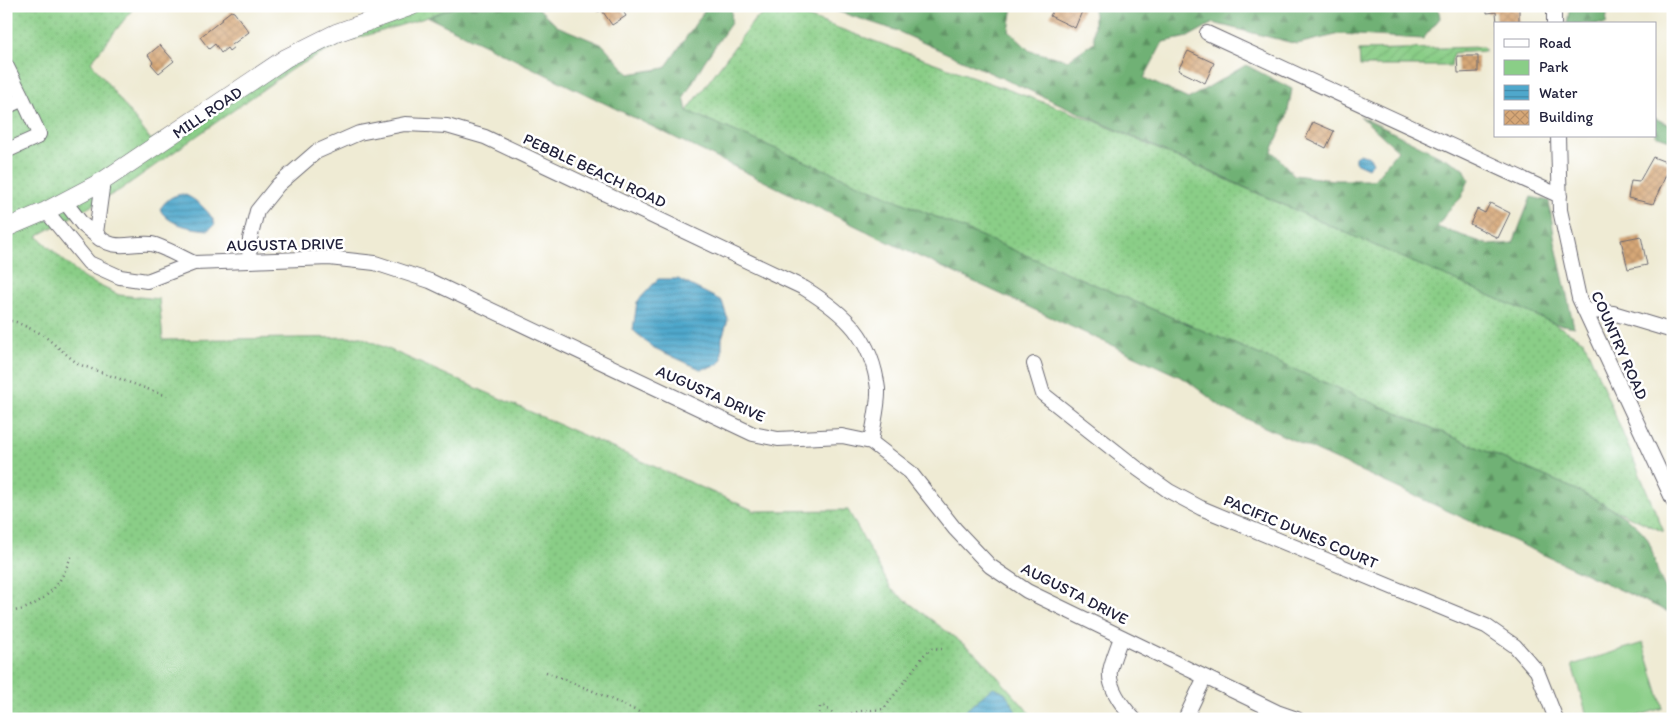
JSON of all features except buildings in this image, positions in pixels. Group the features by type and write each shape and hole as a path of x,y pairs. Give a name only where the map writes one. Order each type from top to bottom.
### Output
{"main road":[{"name":"MILL ROAD","path":"6,228 65,202 103,181 286,58 336,33 412,6"}],"street":[{"path":"1554,6 1554,22"},
{"path":"1207,33 1560,196"},
{"path":"6,65 39,134 37,137 6,151"},
{"path":"6,107 23,99"},
{"name":"PEBBLE BEACH ROAD","path":"249,261 250,239 257,211 278,185 316,152 359,133 405,124 446,126 485,137 786,280 827,302 856,328 871,357 878,390 871,442"},
{"name":"COUNTRY ROAD","path":"1558,138 1560,210 1579,298 1672,499"},
{"path":"100,239 96,233 103,181"},
{"name":"AUGUSTA DRIVE","path":"65,202 82,224 100,239 116,246 152,244 194,263"},
{"name":"AUGUSTA DRIVE","path":"46,211 89,263 120,278 147,281 194,263 328,258 375,263 430,281 753,434 778,439 842,436 871,442 910,472 955,528 990,566 1027,591 1277,712 1297,719"},
{"path":"1584,310 1612,313 1673,331"},
{"name":"PACIFIC DUNES COURT","path":"1034,364 1044,394 1138,469 1169,491 1201,508 1486,626 1515,646 1537,671 1556,719"},
{"path":"1121,637 1110,672 1114,690 1134,719"},
{"path":"1185,719 1205,677"}],"path":[{"path":"6,320 16,322 42,334 78,364 167,396"},
{"path":"6,610 10,611 27,607 51,592 59,581 72,555"},
{"path":"880,719 884,708 924,654 932,648 942,649"},
{"path":"546,672 654,719"},
{"path":"836,716 824,706 820,707 819,715 827,719 884,708"}],"green space":[{"path":"6,6 135,6 91,62 151,140 392,6 456,6 428,17 345,42 292,69 120,190 37,236 83,278 119,295 159,299 163,340 361,337 755,511 848,510 891,589 979,656 1035,719 6,719"},
{"path":"457,6 536,6 557,26 603,45 629,74 665,68 706,6 732,6 731,23 704,62 684,97 687,111 1568,486 1611,508 1641,530 1651,547 1659,575 1670,598 1673,614 1223,408 1185,379 907,251 428,17"},
{"path":"821,6 936,6 948,10 959,6 1013,6 1009,31 1030,51 1068,60 1094,42 1094,6 1438,6 1440,18 1423,39 1340,34 1297,44 1213,23 1188,37 1163,42 1144,78 1188,99 1246,65 1292,89 1287,116 1272,151 1294,175 1334,180 1374,180 1398,150 1360,116 1464,168 1469,180 1461,198 1447,212 1437,227 1490,245 1513,243 1531,197 1549,201 1555,242 1574,327 1553,323 1362,240 895,30"},
{"path":"1570,6 1608,6 1606,22 1567,22"},
{"path":"780,7 1095,121 1553,323 1584,341 1664,532 1568,486 687,111 755,19"},
{"path":"1483,47 1485,51 1453,53 1451,66 1360,66 1359,50"},
{"path":"1656,118 1673,127 1673,141 1656,135"},
{"path":"1643,643 1663,708 1628,719 1588,719 1572,665"}],"water":[{"path":"1359,154 1370,157 1373,163 1368,168 1355,162 1355,157"},
{"path":"183,194 197,202 213,219 215,224 209,230 196,229 168,219 160,209 170,198"},
{"path":"658,279 678,279 722,301 728,320 722,338 722,361 713,367 700,369 652,347 633,330 637,302"},
{"path":"993,687 999,689 1007,696 1019,719 956,719"}]}
